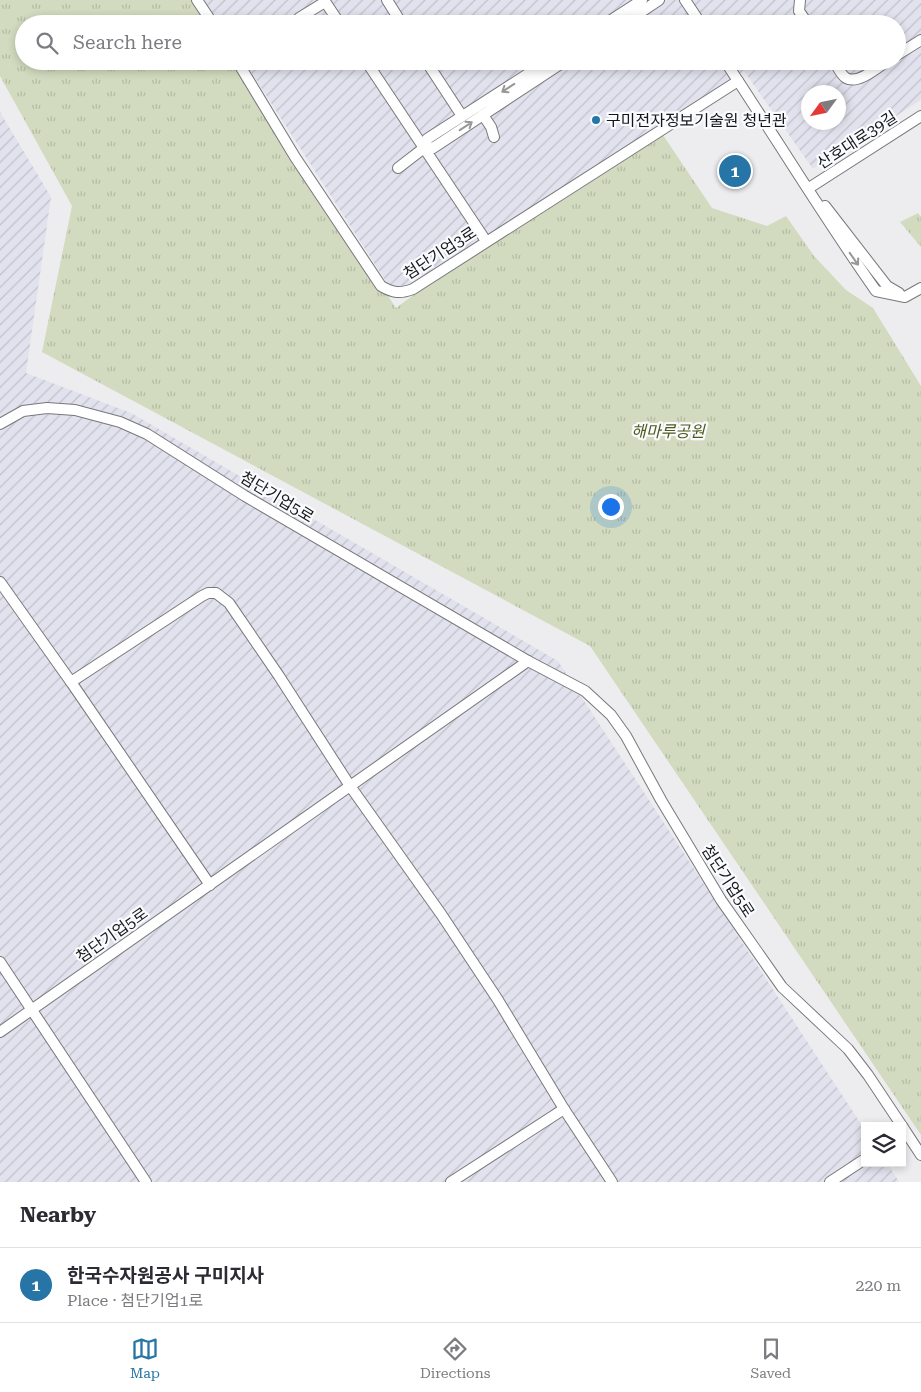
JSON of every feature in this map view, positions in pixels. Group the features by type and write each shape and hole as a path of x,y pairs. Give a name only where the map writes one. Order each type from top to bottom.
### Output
{"street":[{"path":"197,0 206,15"},
{"path":"386,0 396,15"},
{"path":"620,15 642,0"},
{"path":"636,15 659,0"},
{"path":"685,0 695,15"},
{"path":"800,0 799,11 802,15"},
{"path":"303,15 324,1 334,15"},
{"path":"906,49 921,40"},
{"name":"첨단기업3로","path":"242,70 295,157 381,286 393,293 402,293 413,289 738,81"},
{"path":"372,70 486,241"},
{"path":"432,70 462,116"},
{"path":"398,168 424,147 427,139 534,70"},
{"path":"424,147 433,148 552,70"},
{"path":"731,70 809,188 840,231 876,291 905,297 921,288"},
{"path":"840,70 846,78 852,80 859,79 873,70"},
{"path":"483,115 491,127 494,137"},
{"name":"산호대로39길","path":"809,188 921,116"},
{"name":"첨단기업5로","path":"0,424 23,411 47,408 74,410 120,422 147,434 245,496 528,661 585,691 611,716 626,736 660,800 721,900 782,987 848,1049 868,1075 898,1122"},
{"path":"0,582 210,885"},
{"path":"71,682 194,600 208,593 216,593 229,603 350,786 446,922 498,1000 564,1109 612,1182"},
{"name":"첨단기업5로","path":"0,1032 528,661"},
{"path":"0,962 146,1182"},
{"path":"451,1182 564,1109"},
{"name":"첨단기업5로","path":"906,1134 921,1155"},
{"path":"830,1182 861,1162"}],"shaded area":[{"path":"204,0 921,0 921,100 813,169 744,71 403,290 389,286 250,70 906,70 906,15 213,15"},
{"path":"0,112 51,197 26,373 131,413 558,661 861,1124 861,1167 890,1167 899,1182 0,1182"}],"green space":[{"name":"해마루공원","path":"0,0 193,0 203,15 15,15 15,70 239,70 396,308 486,241 663,135 712,208 767,226 786,216 814,256 846,290 873,308 921,386 921,1135 590,646 42,352 72,206 0,76"},
{"path":"918,213 921,217 921,247 900,222"}],"place":[{"name":"구미전자정보기술원 청년관","path":"596,120"},
{"name":"한국수자원공사 구미지사","path":"735,171"}]}
